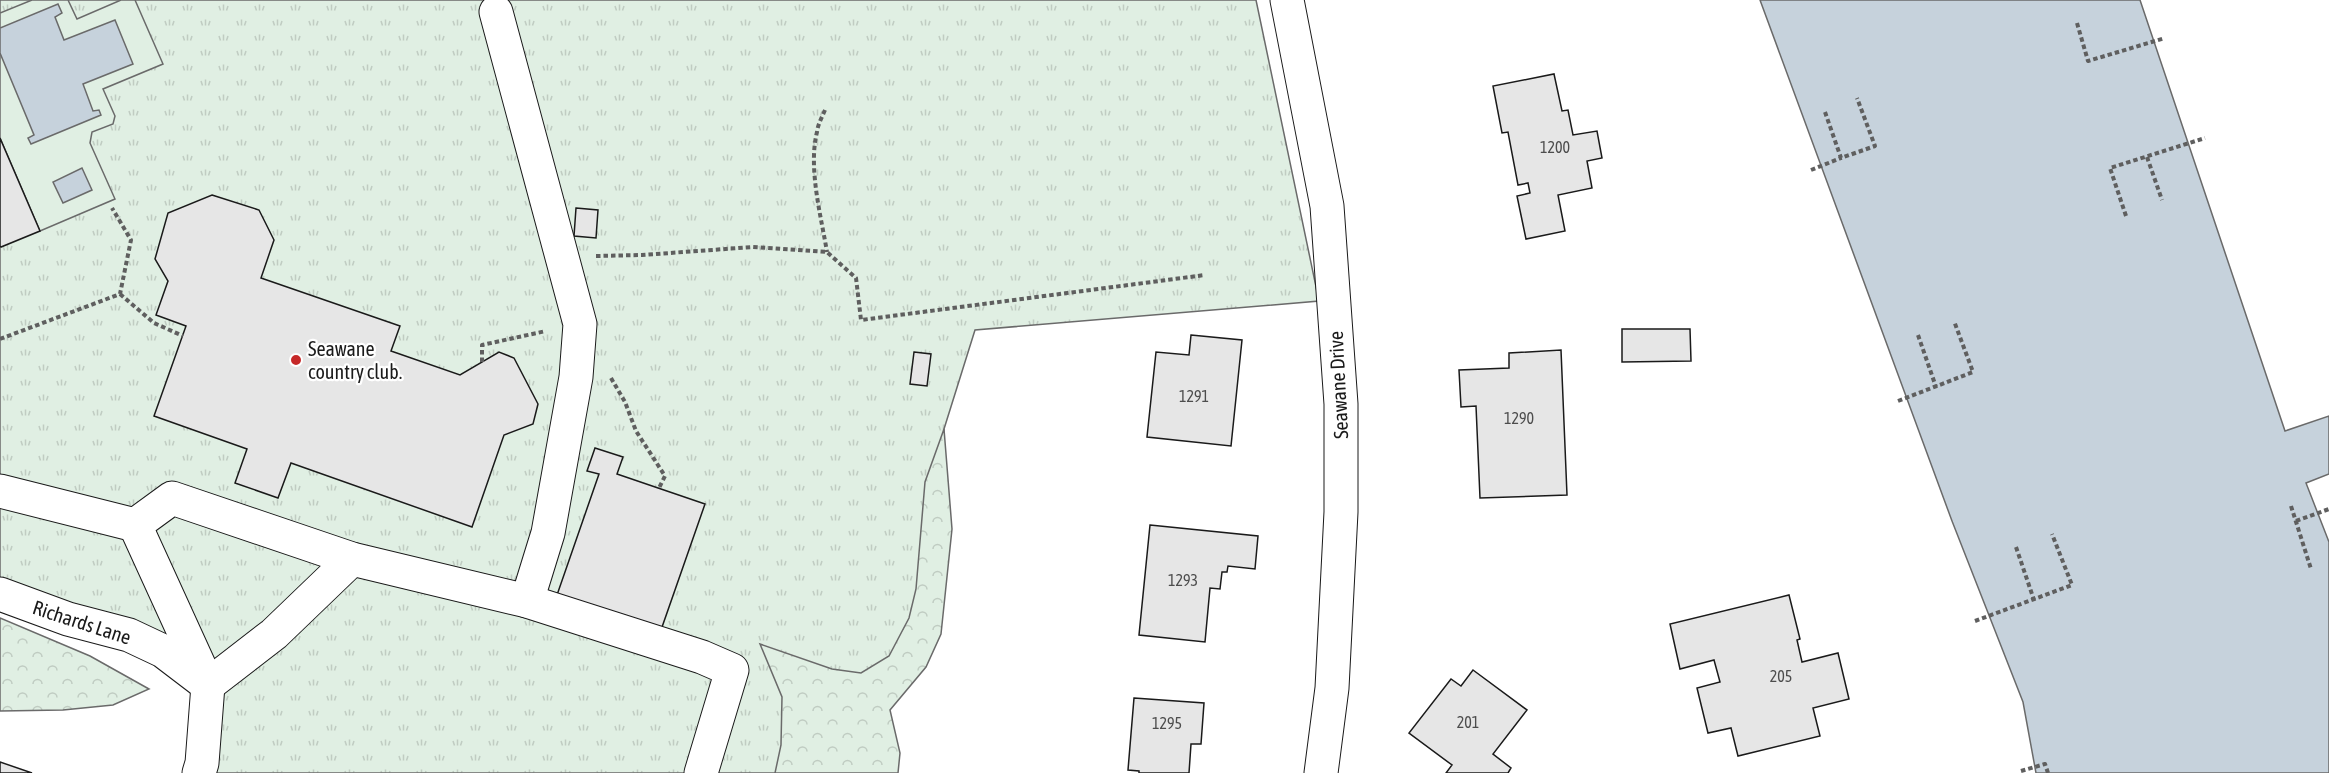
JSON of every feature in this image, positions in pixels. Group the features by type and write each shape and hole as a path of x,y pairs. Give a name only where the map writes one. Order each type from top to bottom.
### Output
{"street":[{"name":"Seawane Drive","path":"1287,0 1327,206 1341,404 1339,559 1332,688 1322,773"},
{"path":"496,12 580,324 576,377 548,533 527,601"},
{"path":"0,467 9,494 135,525 172,498 352,559 527,601 702,657 732,670 701,773"},
{"path":"135,525 208,685 200,773"},
{"path":"208,685 274,634 352,559"},
{"name":"Richards Lane","path":"0,594 68,619 129,635 163,651 208,685"}],"path":[{"path":"2077,24 2088,61 2165,38"},
{"path":"1811,170 1875,146 1857,98"},
{"path":"825,110 815,143 816,183 827,252"},
{"path":"1825,112 1841,158"},
{"path":"2126,216 2110,168 2205,138"},
{"path":"2146,157 2162,200"},
{"path":"112,208 131,240 120,294"},
{"path":"561,256 642,255 753,247 827,252 856,278 861,320 1205,275"},
{"path":"120,294 154,323 183,336"},
{"path":"0,339 120,294"},
{"path":"1898,401 1973,372 1954,321"},
{"path":"1918,335 1936,387"},
{"path":"2291,506 2312,569"},
{"path":"2296,521 2329,509"},
{"path":"1975,621 2072,585 2052,534"},
{"path":"2016,547 2034,600"},
{"path":"2021,771 2045,764 2048,773"}],"green space":[{"path":"0,0 1256,0 1319,301 975,330 944,429 919,644 806,773 193,773 214,704 185,668 0,596"},
{"path":"32,0 68,0 77,19 121,0 135,0 163,64 103,89 115,116 113,124 92,132 90,143 115,199 40,231 0,138 0,13"},
{"path":"944,429 952,529 941,634 926,667 890,710 900,753 898,773 775,773 781,745 782,697 760,644 832,669 861,673 889,656 909,618 916,589 925,482"},
{"path":"0,618 90,656 149,689 113,705 63,710 0,711"}],"shaded area":[{"path":"1760,0 2140,0 2285,431 2329,416 2329,474 2306,483 2329,542 2329,773 2036,773 2023,702 1952,521"},
{"path":"58,4 62,13 55,17 64,40 115,20 133,64 83,84 93,111 99,110 101,115 31,144 28,138 34,135 0,53 0,28"},
{"path":"82,168 92,190 63,203 53,182"}],"building":[{"path":"1554,74 1562,111 1568,110 1573,135 1597,131 1602,158 1587,161 1592,188 1558,195 1565,231 1526,239 1517,196 1530,193 1528,183 1518,185 1508,132 1502,133 1493,86"},
{"path":"0,138 40,231 1,247 0,246"},
{"name":"Seawane country club.","path":"212,195 259,210 274,240 261,278 400,326 391,351 460,375 499,352 514,358 538,404 533,424 504,435 472,527 291,463 278,498 235,483 247,449 154,416 186,326 156,315 168,281 155,259 168,213"},
{"path":"576,208 598,210 596,238 574,236"},
{"path":"1622,329 1690,329 1691,361 1622,362"},
{"path":"1191,335 1242,340 1231,446 1147,437 1156,352 1189,355"},
{"path":"1561,350 1567,495 1480,498 1476,406 1461,407 1459,370 1509,368 1509,353"},
{"path":"914,352 931,354 927,386 910,384"},
{"path":"595,448 623,457 617,474 705,504 661,630 557,595 599,474 587,471"},
{"path":"1150,525 1258,536 1255,569 1228,566 1227,572 1222,572 1220,589 1210,588 1205,642 1139,635"},
{"path":"1789,595 1800,639 1797,640 1802,662 1838,653 1849,699 1813,708 1820,736 1738,756 1731,728 1708,733 1697,688 1720,682 1714,660 1680,669 1670,624"},
{"path":"1473,670 1527,710 1493,754 1511,768 1508,773 1446,773 1452,765 1409,733 1451,679 1461,686"},
{"path":"1134,698 1204,703 1201,744 1191,744 1189,773 1139,773 1139,771 1128,770"},
{"path":"0,762 32,773 0,773"}],"place":[{"name":"Seawane country club.","path":"296,360"}]}
